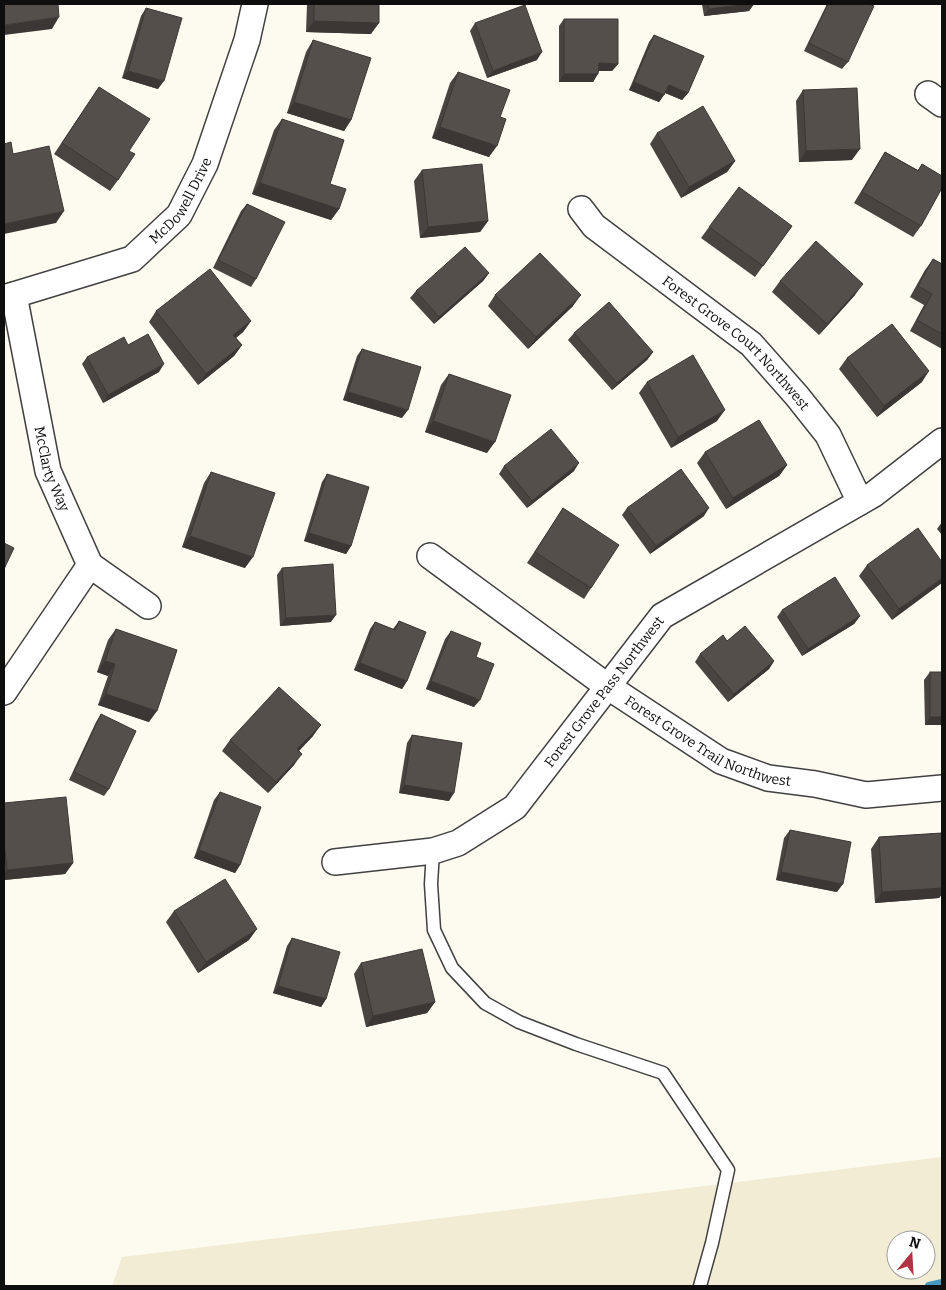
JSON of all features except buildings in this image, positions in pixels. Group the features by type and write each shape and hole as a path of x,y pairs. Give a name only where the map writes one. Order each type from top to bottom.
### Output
{"street":[{"name":"McDowell Drive","path":"9,297 132,259 179,215 204,164 247,40 254,4"},
{"name":"Forest Grove Court Northwest","path":"581,209 594,226 751,344 797,396 828,435 860,502"},
{"name":"McClarty Way","path":"9,297 48,471 90,565"},
{"name":"Forest Grove Pass Northwest","path":"335,862 433,852 458,843 515,807 662,616 874,494 942,441"},
{"name":"Forest Grove Trail Northwest","path":"430,556 607,686 721,761 768,778 815,784 866,795 942,788"},
{"path":"4,692 90,565 148,606"}],"lane":[{"path":"433,852 430,884 434,930 452,968 485,1003 519,1022 576,1044 662,1073 728,1170 712,1243 700,1286"}],"shaded area":[{"path":"942,1157 942,1286 112,1286 122,1257"}],"waterway":[{"path":"929,1286 942,1283"}]}
